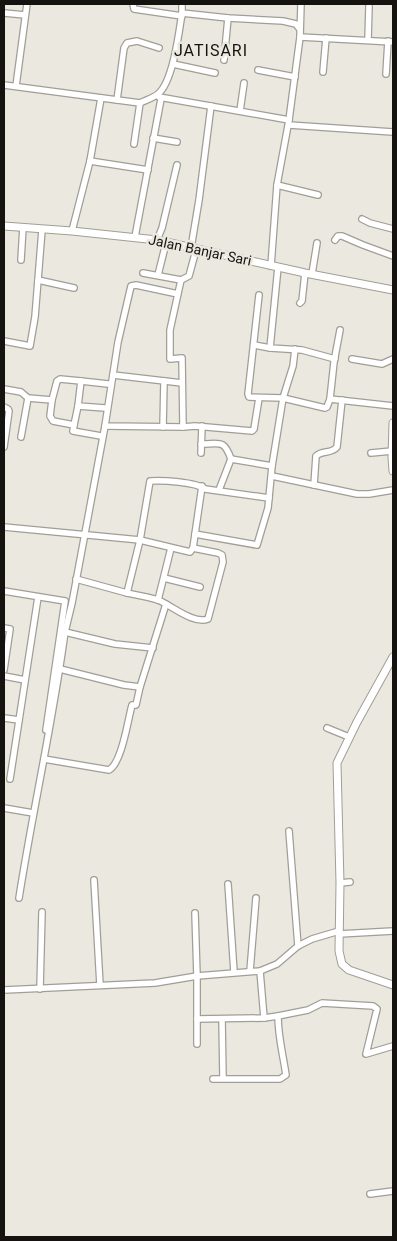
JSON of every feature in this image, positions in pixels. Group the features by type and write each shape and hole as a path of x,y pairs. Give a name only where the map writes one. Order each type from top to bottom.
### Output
{"street":[{"path":"16,86 27,4"},
{"path":"133,4 134,9 282,21 296,24 299,28"},
{"path":"135,237 159,97 173,64 182,4"},
{"path":"270,348 277,185 295,77 300,37 301,4"},
{"path":"368,40 369,6"},
{"path":"4,12 25,15"},
{"path":"224,60 228,18"},
{"path":"300,37 391,42 386,74"},
{"path":"323,72 326,38"},
{"path":"117,100 126,43 137,41 159,48"},
{"path":"173,64 215,73"},
{"path":"258,70 295,77"},
{"path":"240,111 244,83"},
{"path":"4,85 140,103 159,97 240,111 289,122 393,132"},
{"path":"72,231 90,161 101,98"},
{"path":"134,144 140,103"},
{"path":"143,273 181,280 189,276 211,106"},
{"path":"153,138 177,142"},
{"path":"90,161 148,170"},
{"path":"157,240 162,228 177,165"},
{"path":"277,185 318,195"},
{"path":"362,219 393,229"},
{"name":"Jalan Banjar Sari","path":"4,226 157,240 308,274 393,290"},
{"path":"21,260 23,227"},
{"path":"4,341 30,346 35,317 42,230"},
{"path":"335,240 338,236 342,236 393,256"},
{"path":"158,275 166,243"},
{"path":"300,302 302,302 317,243"},
{"path":"38,280 74,288"},
{"path":"181,280 170,330 170,358 182,358 183,427"},
{"path":"19,898 65,632 106,426 118,342 131,286 136,285 178,294"},
{"path":"259,295 249,397 283,398 324,408 327,406 330,398 340,330"},
{"path":"254,345 295,349 335,359"},
{"path":"195,534 257,545 264,524 283,398 293,366 295,349"},
{"path":"352,359 382,364 393,359"},
{"path":"113,374 182,383"},
{"path":"74,426 51,419 52,400 57,381 60,379 108,384"},
{"path":"82,381 73,432 101,436"},
{"path":"163,428 164,381"},
{"path":"4,390 21,392 28,398 52,400"},
{"path":"21,437 28,398"},
{"path":"106,426 163,428 202,426 252,431 254,429 259,398"},
{"path":"330,398 393,406"},
{"path":"314,485 316,456 332,451 337,447 342,400"},
{"path":"78,406 105,408"},
{"path":"4,407 9,411 4,447"},
{"path":"393,422 393,470"},
{"path":"201,453 202,426"},
{"path":"201,444 223,444 231,459 220,490"},
{"path":"371,453 392,450"},
{"path":"231,459 272,466"},
{"path":"272,476 357,494 393,490"},
{"path":"127,593 140,540 150,482 188,484 202,486 205,489 269,498"},
{"path":"4,527 140,540 190,552 193,548 202,486"},
{"path":"158,600 171,548"},
{"path":"76,579 158,600 186,615 204,620 208,618 223,562 222,556 218,553 193,548"},
{"path":"164,578 200,587"},
{"path":"4,591 65,601 44,744"},
{"path":"10,778 38,597"},
{"path":"44,759 109,770 114,767 132,704 136,705 166,604"},
{"path":"4,628 10,629 4,670"},
{"path":"65,632 116,644 153,648"},
{"path":"393,656 391,667 349,737 336,765 340,882 339,951 342,964 349,970 393,985"},
{"path":"60,669 124,685 140,687"},
{"path":"4,676 25,680"},
{"path":"4,718 19,720"},
{"path":"328,728 349,737"},
{"path":"4,808 33,813"},
{"path":"289,832 298,946"},
{"path":"94,880 100,985"},
{"path":"340,882 350,882"},
{"path":"228,884 234,972"},
{"path":"250,971 256,898"},
{"path":"40,989 42,912"},
{"path":"195,913 198,976 197,1044"},
{"path":"4,990 155,984 198,976 260,971 277,964 298,946 312,939 339,933 393,931"},
{"path":"260,971 264,1018"},
{"path":"197,1019 264,1018 308,1010 322,1003 373,1006 377,1009 366,1054 393,1046"},
{"path":"213,1079 280,1079 284,1077 286,1075 282,1047 278,1037 278,1016"},
{"path":"222,1019 223,1078"},
{"path":"370,1194 393,1191"}],"district":[{"name":"JATISARI","path":"211,50"}]}
